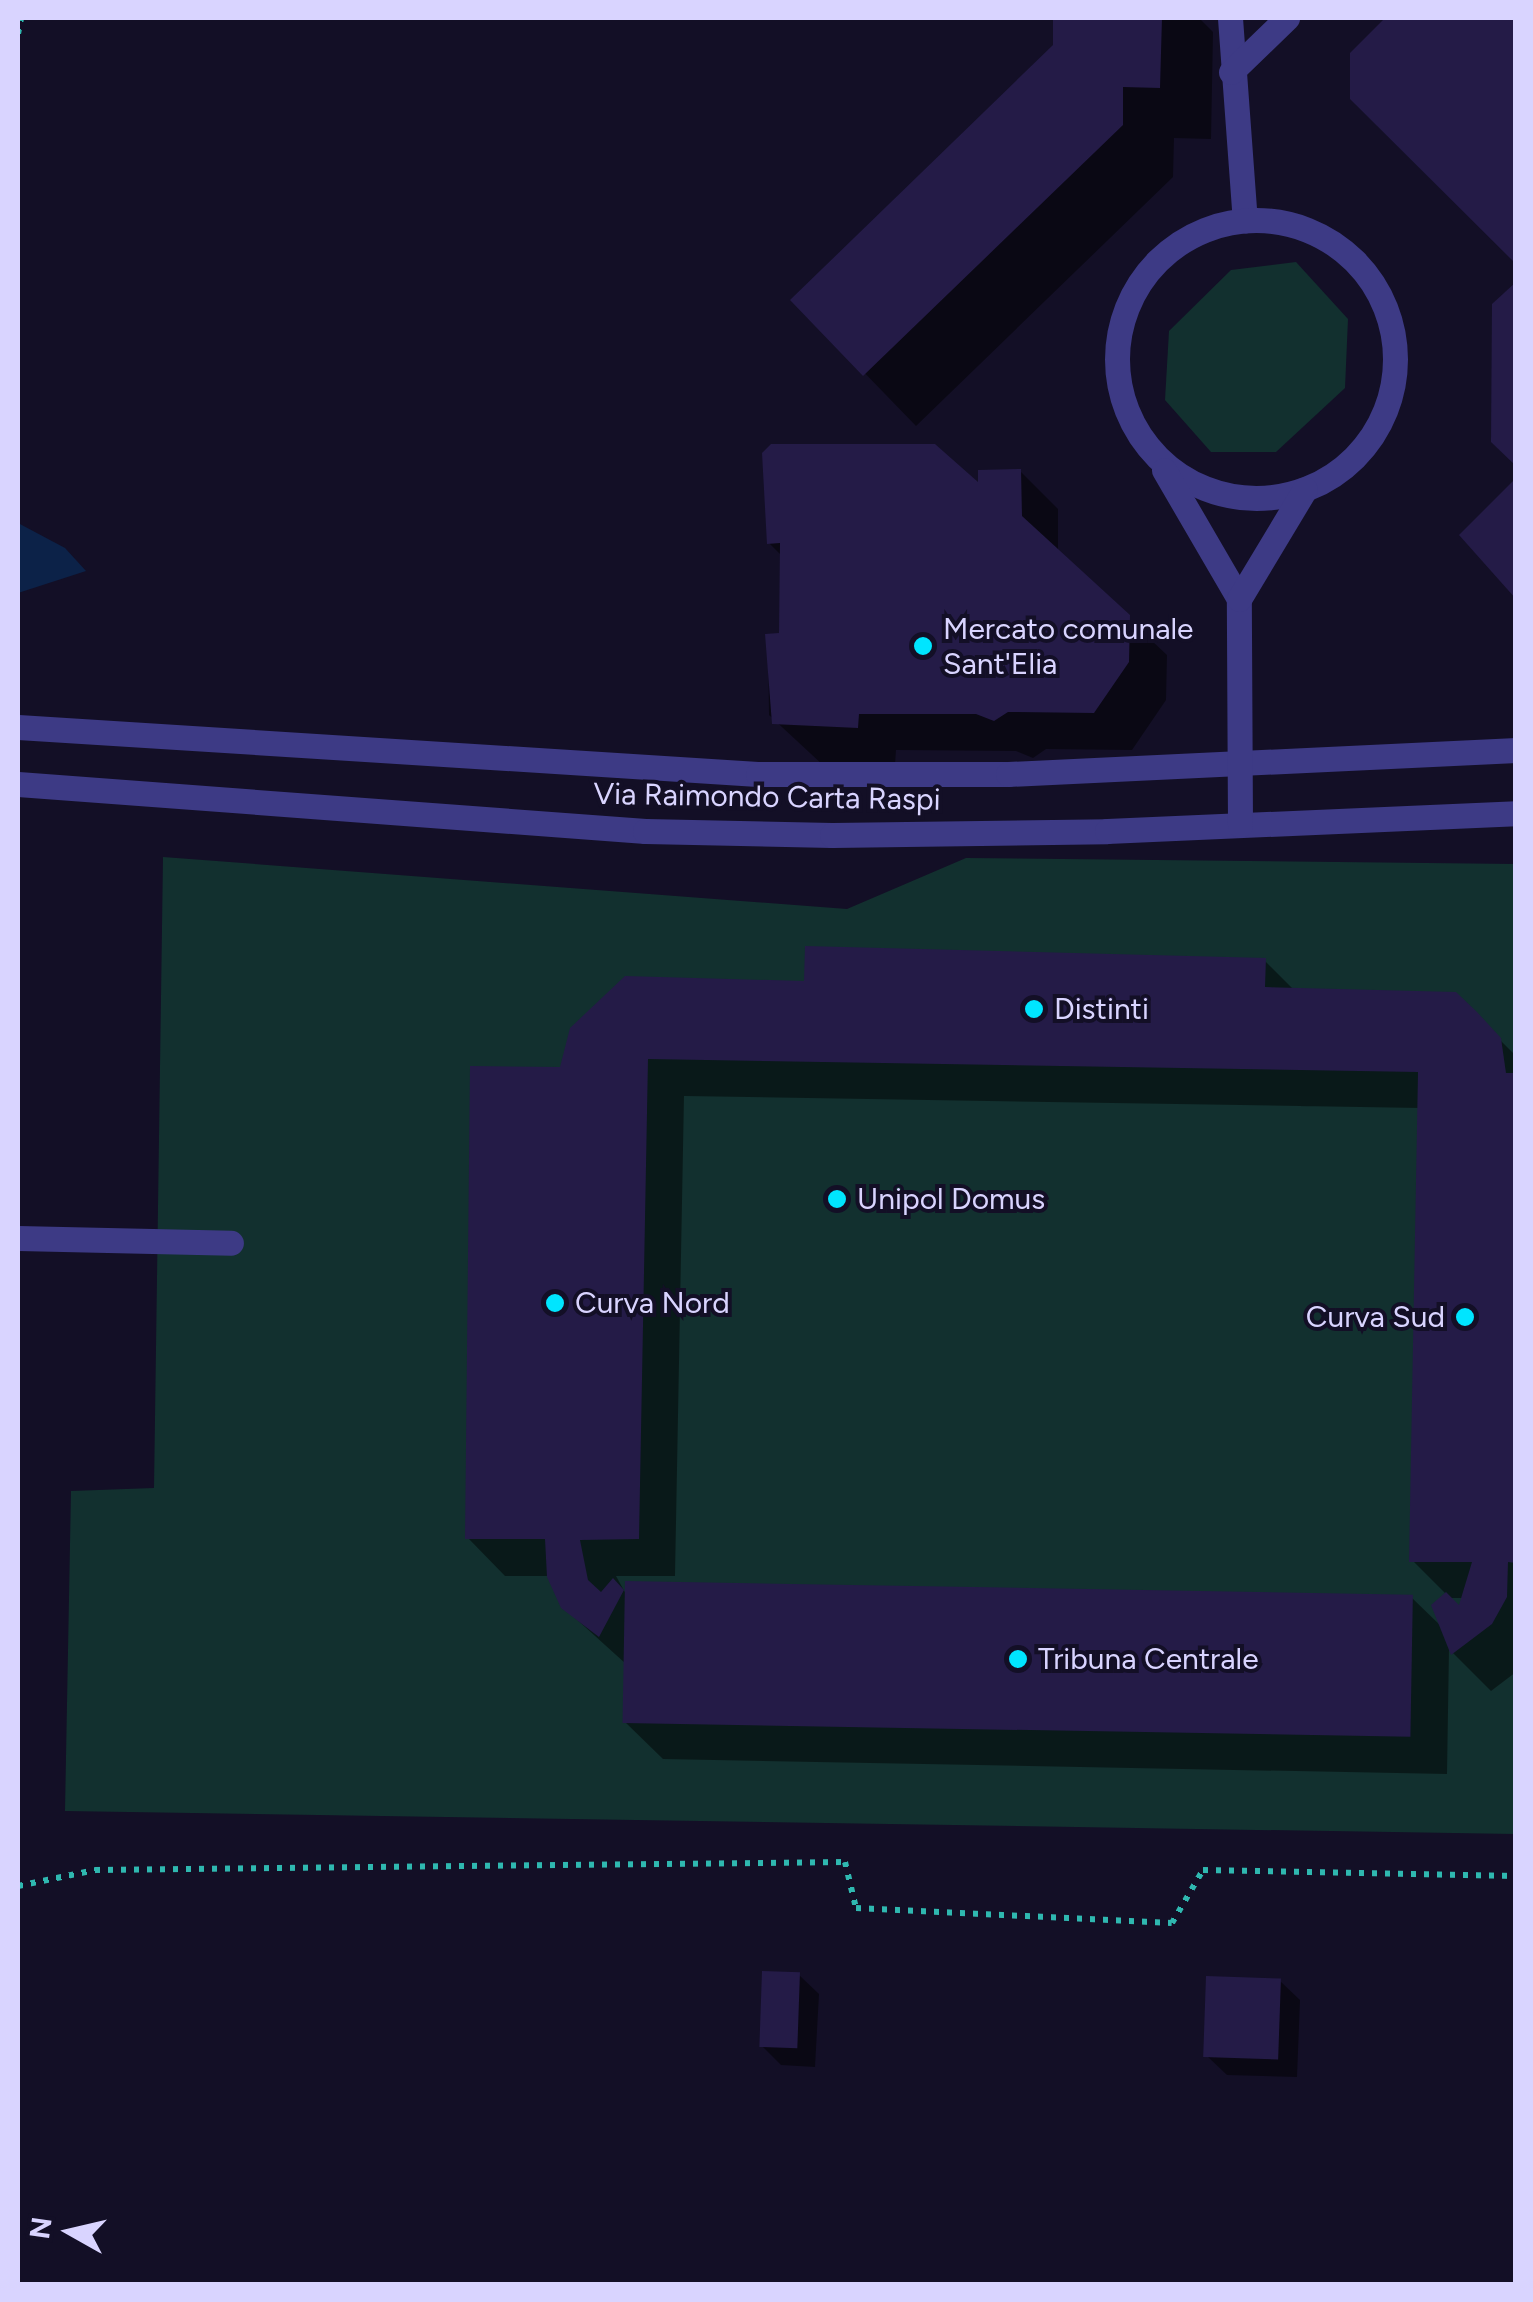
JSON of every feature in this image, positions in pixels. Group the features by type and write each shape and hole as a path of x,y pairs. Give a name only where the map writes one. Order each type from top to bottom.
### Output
{"street":[{"path":"1230,18 1230,72 1245,220"},
{"path":"1230,72 1286,18"},
{"path":"1159,460 1221,495 1256,500 1305,490 1351,462 1373,436 1396,371 1394,336 1384,303 1342,248 1279,221 1245,220 1178,243 1131,296 1116,365 1137,433 1159,460 1239,599 1243,759 1240,825"},
{"path":"1239,599 1305,490"},
{"name":"Via Raimondo Carta Raspi","path":"18,727 758,774 1008,774 1243,759 1516,750"},
{"name":"Via Raimondo Carta Raspi","path":"18,784 645,831 930,834 1516,813"},
{"path":"18,1238 231,1243"}],"path":[{"path":"18,34 21,18"},
{"path":"18,1886 95,1870 845,1862 856,1908 1172,1922 1203,1870 1516,1876"}],"green space":[{"path":"1296,262 1348,319 1345,388 1276,452 1211,452 1165,400 1169,331 1231,270"},
{"name":"Unipol Domus","path":"163,857 847,909 966,858 1515,864 1515,1834 65,1811 71,1491 154,1488"}],"water":[{"path":"18,523 65,548 86,571 18,593"}],"building":[{"path":"1053,18 1162,18 1160,88 1123,87 1123,125 863,376 790,300 1053,45"},
{"path":"1385,18 1516,18 1516,264 1350,99 1350,53"},
{"path":"1516,282 1516,466 1491,442 1492,304"},
{"path":"771,444 935,444 978,482 978,470 1021,469 1022,516 1130,615 1129,662 1094,713 1008,712 994,721 976,714 859,714 858,728 772,724 765,634 779,633 780,543 767,544 762,453"},
{"path":"1516,478 1516,599 1459,535"},
{"path":"805,946 1266,958 1265,987 1456,992 1477,1012 1501,1038 1506,1073 1516,1073 1516,1563 1508,1562 1507,1597 1492,1624 1451,1655 1431,1605 1446,1592 1459,1605 1472,1562 1409,1562 1418,1072 648,1059 639,1539 580,1540 588,1580 601,1592 613,1578 624,1590 599,1637 561,1608 547,1577 545,1539 465,1539 470,1066 560,1067 570,1028 625,976 804,981"},
{"name":"Tribuna Centrale","path":"625,1581 1413,1595 1410,1737 623,1723"},
{"path":"762,1971 800,1972 797,2048 759,2047"},
{"path":"1206,1976 1281,1979 1278,2060 1203,2057"}],"place":[{"name":"Mercato comunale Sant'Elia","path":"923,646"},
{"name":"Distinti","path":"1034,1009"},
{"name":"Unipol Domus","path":"837,1199"},
{"name":"Curva Nord","path":"555,1303"},
{"name":"Curva Sud","path":"1465,1317"},
{"name":"Tribuna Centrale","path":"1018,1659"}]}
